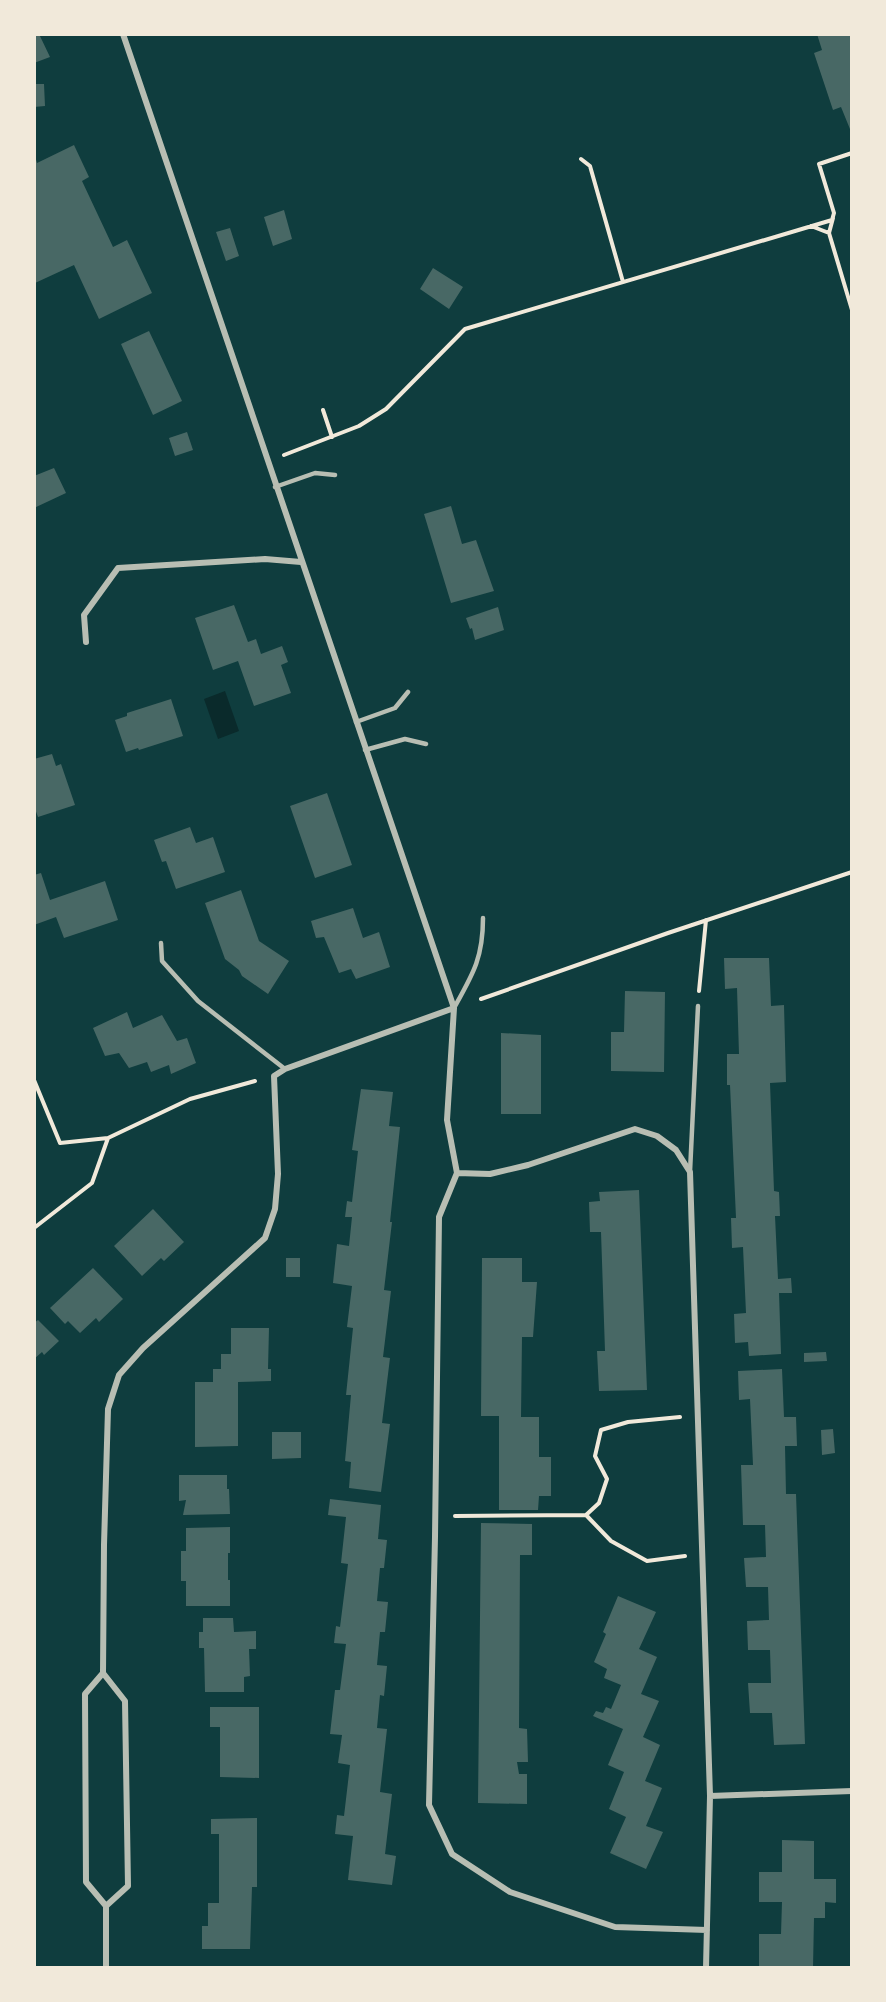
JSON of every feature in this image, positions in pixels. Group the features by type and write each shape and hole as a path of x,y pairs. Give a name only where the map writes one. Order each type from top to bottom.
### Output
{"street":[{"path":"123,34 275,487 454,1008 447,1120 457,1173 439,1217 436,1516 429,1805 452,1854 510,1892 615,1927 707,1930"},
{"path":"86,642 84,615 117,568 265,559 301,562"},
{"path":"106,1906 128,1886 124,1701 104,1673 104,1545 108,1409 119,1375 143,1348 265,1238 274,1209 278,1174 273,1076 285,1069 454,1008"},
{"path":"457,1173 490,1174 528,1165 635,1129 657,1136 676,1150 690,1172 710,1796 706,1968"},
{"path":"104,1673 85,1694 86,1882 106,1906 106,1968"},
{"path":"710,1796 852,1791"}],"lane":[{"path":"275,487 315,473 335,475"},
{"path":"356,722 396,708 408,692"},
{"path":"365,750 405,739 426,744"},
{"path":"454,1008 476,968 483,939 483,918"},
{"path":"161,943 162,961 198,1001 285,1069"},
{"path":"690,1172 698,1006"}],"path":[{"path":"267,462 359,426 386,409 465,328 832,220 834,213 819,164 852,153"},
{"path":"581,159 590,166 623,282"},
{"path":"833,218 830,233 852,310"},
{"path":"811,226 830,233"},
{"path":"323,410 332,437"},
{"path":"454,1008 852,872"},
{"path":"698,1006 706,920"},
{"path":"34,1080 60,1143 108,1138 190,1100 273,1076"},
{"path":"34,1228 92,1184 108,1138"},
{"path":"436,1516 586,1515 599,1503 607,1479 595,1456 601,1430 628,1422 698,1415"},
{"path":"586,1515 611,1541 647,1561 704,1553"}],"water":[{"path":"225,691 239,731 218,739 204,699"}],"building":[{"path":"39,34 50,57 34,63 34,35"},
{"path":"817,34 852,34 852,134 841,107 833,110 814,53 822,50"},
{"path":"34,84 44,84 45,106 34,107"},
{"path":"74,145 89,177 82,181 113,247 127,240 152,293 99,319 74,265 35,283 35,156 37,163"},
{"path":"284,210 292,239 273,246 264,217"},
{"path":"230,228 239,256 226,261 216,232"},
{"path":"433,268 463,287 449,309 420,289"},
{"path":"149,331 182,401 153,415 121,344"},
{"path":"187,432 193,450 175,456 169,438"},
{"path":"54,468 66,493 34,508 34,476"},
{"path":"451,506 462,544 476,540 494,591 451,603 424,514"},
{"path":"234,605 248,642 256,639 261,654 282,646 288,662 281,665 291,693 254,706 238,661 213,670 195,618"},
{"path":"498,607 504,630 475,640 466,618"},
{"path":"171,699 183,736 126,752 115,720 127,716 127,713"},
{"path":"52,754 56,766 61,764 75,805 38,817 34,806 34,759"},
{"path":"327,793 352,865 315,878 290,806"},
{"path":"190,827 196,843 213,837 225,872 176,889 166,861 162,862 154,840"},
{"path":"41,873 50,900 105,881 118,920 64,938 56,917 34,925 34,875"},
{"path":"241,890 259,941 289,961 268,994 242,976 239,970 225,959 205,903"},
{"path":"353,908 363,938 379,932 390,967 356,979 351,969 339,973 324,937 316,938 311,921"},
{"path":"724,958 769,958 771,1006 784,1005 786,1082 770,1083 774,1191 779,1192 780,1216 775,1216 778,1279 791,1278 792,1293 779,1293 781,1354 749,1356 748,1342 735,1343 734,1314 746,1313 743,1247 732,1248 731,1218 736,1218 727,1054 739,1054 737,988 725,989"},
{"path":"625,991 665,992 664,1072 611,1071 611,1032 624,1032"},
{"path":"127,1012 133,1028 162,1015 177,1041 187,1038 196,1063 171,1074 169,1065 151,1072 147,1062 129,1068 119,1053 105,1056 93,1028"},
{"path":"501,1033 541,1035 541,1114 501,1114"},
{"path":"361,1089 393,1092 389,1126 400,1127 384,1290 391,1291 383,1357 390,1358 382,1423 390,1424 381,1492 349,1488 351,1462 345,1461 351,1395 346,1395 353,1328 347,1327 352,1286 333,1283 337,1244 349,1246 352,1217 345,1217 347,1201 352,1202 358,1151 352,1150"},
{"path":"639,1190 647,1390 599,1391 597,1351 605,1351 601,1232 590,1232 589,1202 600,1201 599,1192"},
{"path":"153,1209 184,1242 164,1261 161,1258 142,1276 114,1246"},
{"path":"286,1258 300,1258 300,1277 286,1277"},
{"path":"482,1258 522,1258 522,1282 537,1282 533,1337 522,1337 521,1417 539,1417 539,1457 551,1457 551,1496 539,1496 538,1510 499,1510 499,1416 481,1416"},
{"path":"93,1268 123,1299 99,1322 96,1318 80,1333 68,1321 65,1324 50,1308"},
{"path":"38,1320 59,1341 44,1355 42,1352 34,1359 34,1323"},
{"path":"231,1328 269,1328 268,1369 271,1369 271,1381 238,1382 238,1446 195,1447 195,1382 213,1382 213,1369 221,1369 221,1354 231,1354"},
{"path":"826,1352 827,1361 804,1362 804,1353"},
{"path":"782,1369 784,1417 796,1417 797,1446 785,1446 786,1494 796,1494 805,1744 774,1745 772,1713 750,1713 748,1683 771,1683 770,1650 748,1650 747,1621 769,1620 768,1587 746,1587 744,1558 766,1557 765,1525 743,1525 741,1465 753,1465 750,1399 739,1400 738,1371"},
{"path":"833,1429 835,1453 822,1455 821,1430"},
{"path":"272,1432 301,1432 301,1458 272,1459"},
{"path":"179,1475 227,1475 230,1514 183,1515 186,1500 179,1501"},
{"path":"330,1499 381,1505 378,1539 387,1540 384,1568 380,1568 377,1601 388,1602 385,1632 380,1632 377,1665 387,1666 384,1696 380,1695 377,1728 387,1729 380,1792 392,1794 385,1854 396,1856 392,1885 348,1880 353,1836 335,1834 337,1815 344,1816 350,1765 338,1763 342,1735 330,1734 335,1690 340,1690 346,1644 334,1643 336,1626 340,1627 348,1564 341,1563 346,1517 328,1515"},
{"path":"481,1523 532,1524 532,1555 520,1555 519,1728 527,1729 528,1762 517,1762 519,1774 527,1774 527,1804 478,1803"},
{"path":"230,1527 228,1580 230,1580 230,1606 186,1606 186,1581 181,1581 181,1551 186,1551 186,1528"},
{"path":"618,1596 656,1612 639,1649 657,1657 641,1694 659,1701 643,1737 660,1745 645,1781 662,1788 646,1826 663,1832 646,1869 610,1853 626,1817 609,1809 624,1772 608,1765 623,1729 593,1716 596,1711 603,1713 606,1707 611,1709 621,1685 604,1678 607,1669 594,1662"},
{"path":"203,1618 233,1618 234,1632 256,1631 256,1649 249,1649 250,1676 244,1677 244,1692 205,1692 204,1648 199,1648 199,1632 203,1632"},
{"path":"210,1707 259,1707 259,1778 220,1777 220,1727 210,1727"},
{"path":"257,1818 257,1887 252,1887 250,1949 202,1949 202,1926 208,1926 208,1903 219,1903 219,1834 211,1834 211,1819"},
{"path":"782,1840 814,1841 814,1879 836,1879 836,1903 825,1902 825,1918 814,1918 813,1968 759,1968 759,1934 781,1934 782,1902 759,1902 759,1872 782,1872"}]}
